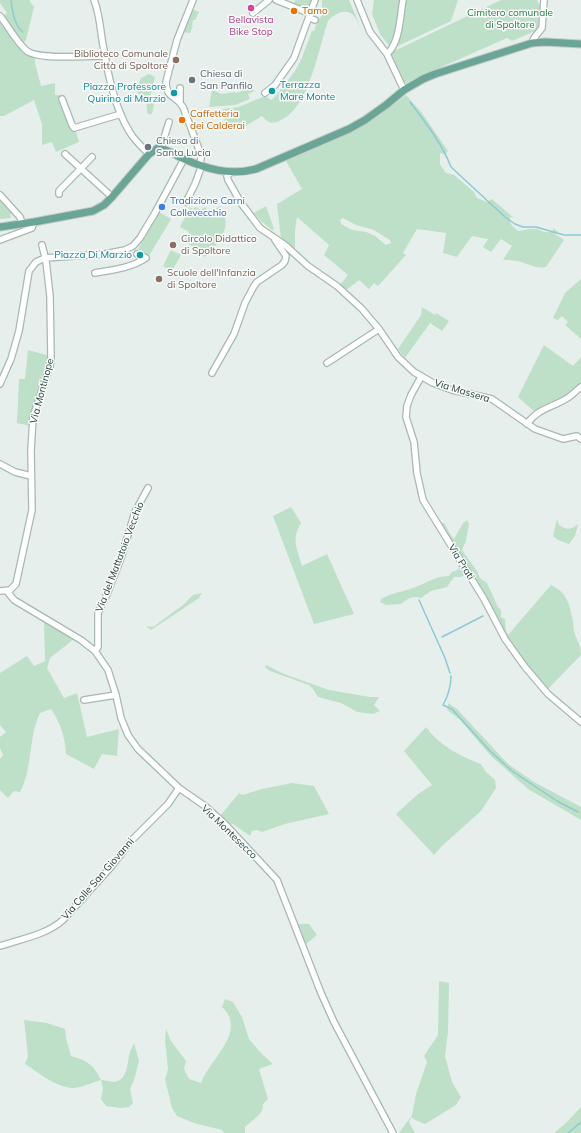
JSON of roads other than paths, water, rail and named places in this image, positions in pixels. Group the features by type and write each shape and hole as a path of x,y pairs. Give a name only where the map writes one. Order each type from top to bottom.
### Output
{"main road":[{"path":"0,226 34,222 93,211 104,205 149,154 156,149 161,148 184,159 218,171 245,172 256,169 349,129 381,109 404,90 435,74 532,43 545,42 581,44"}],"street":[{"path":"94,0 100,15 105,56 114,96 132,135 149,154"},
{"path":"180,102 168,94 166,82 177,40 193,0"},
{"path":"254,13 269,0"},
{"path":"276,0 310,16 315,20"},
{"path":"265,93 275,84 294,58 315,0"},
{"path":"357,0 370,32 387,54 404,90"},
{"path":"387,54 392,50 395,43 403,0"},
{"path":"532,43 542,28 544,0"},
{"path":"0,16 24,48 31,53 43,55 105,56"},
{"path":"180,88 180,102 201,158 201,165 195,184 186,202"},
{"path":"62,99 74,128 121,114"},
{"path":"161,148 169,122"},
{"path":"65,154 112,197"},
{"path":"59,194 59,191 92,157"},
{"path":"0,381 11,359 19,332 30,272 36,262 45,258 105,254 125,250 133,246 140,238 155,213 184,159"},
{"name":"Via Massera","path":"230,172 232,176 230,183 240,203 258,226 285,245 308,266 337,286 362,309 379,329 398,357 421,377 452,390 492,399 535,429 560,438 566,439 577,436 581,439"},
{"path":"0,195 20,217 22,223"},
{"path":"0,240 32,228 34,222"},
{"path":"212,373 234,334 245,303 254,286 257,282 286,261 286,256 274,238"},
{"name":"Via Montinope","path":"7,591 13,588 16,584 30,522 32,510 31,451 33,417 50,366 52,352 50,296 42,245"},
{"path":"133,246 139,263"},
{"path":"95,273 115,270 139,263 146,258 137,254"},
{"path":"327,363 379,329"},
{"name":"Via Prati","path":"421,377 411,395 407,406 406,417 414,442 417,473 423,500 484,599 505,639 525,667 548,694 581,722"},
{"path":"527,424 540,411 570,396 581,387"},
{"path":"0,464 15,472 31,476"},
{"name":"Via del Mattatoio Vecchio","path":"95,651 98,647 98,613 121,558 135,512 148,488"},
{"path":"0,591 7,591"},
{"name":"Via Montesecco","path":"7,591 14,600 81,640 95,651 108,670 121,718 128,735 138,749 179,788 204,806 224,824 277,880 321,993 334,1022 393,1133"},
{"path":"84,700 116,695"},
{"name":"Via Colle San Giovanni","path":"0,946 46,931 55,927 63,920 111,867 132,840 168,804 179,788"}],"waterway":[{"path":"11,0 17,26 23,32"},
{"path":"410,102 438,141 451,167 505,217 515,224 523,227 536,227 564,235 581,235"},
{"path":"419,600 445,658 450,673"},
{"path":"442,637 483,616"},
{"path":"451,676 449,691 443,705 452,709 490,751 512,771 557,801 578,812"},
{"path":"568,1133 581,1122"}],"place":[{"name":"Bellavista Bike Stop","path":"251,8"},
{"name":"Tamo","path":"294,11"},
{"name":"Biblioteco Comunale Città di Spoltore","path":"176,60"},
{"name":"Chiesa di San Panfilo","path":"192,80"},
{"name":"Terrazza Mare Monte","path":"272,91"},
{"name":"Piazza Professore Quirino di Marzio","path":"174,93"},
{"name":"Caffetteria dei Calderai","path":"182,120"},
{"name":"Chiesa di Santa Lucia","path":"148,147"},
{"name":"Tradizione Carni Collevecchio","path":"162,207"},
{"name":"Circolo Didattico di Spoltore","path":"173,245"},
{"name":"Piazza Di Marzio","path":"140,255"},
{"name":"Scuole dell'Infanzia di Spoltore","path":"159,279"}],"park label":[{"name":"Cimitero comunale di Spoltore","path":"510,18"}]}
